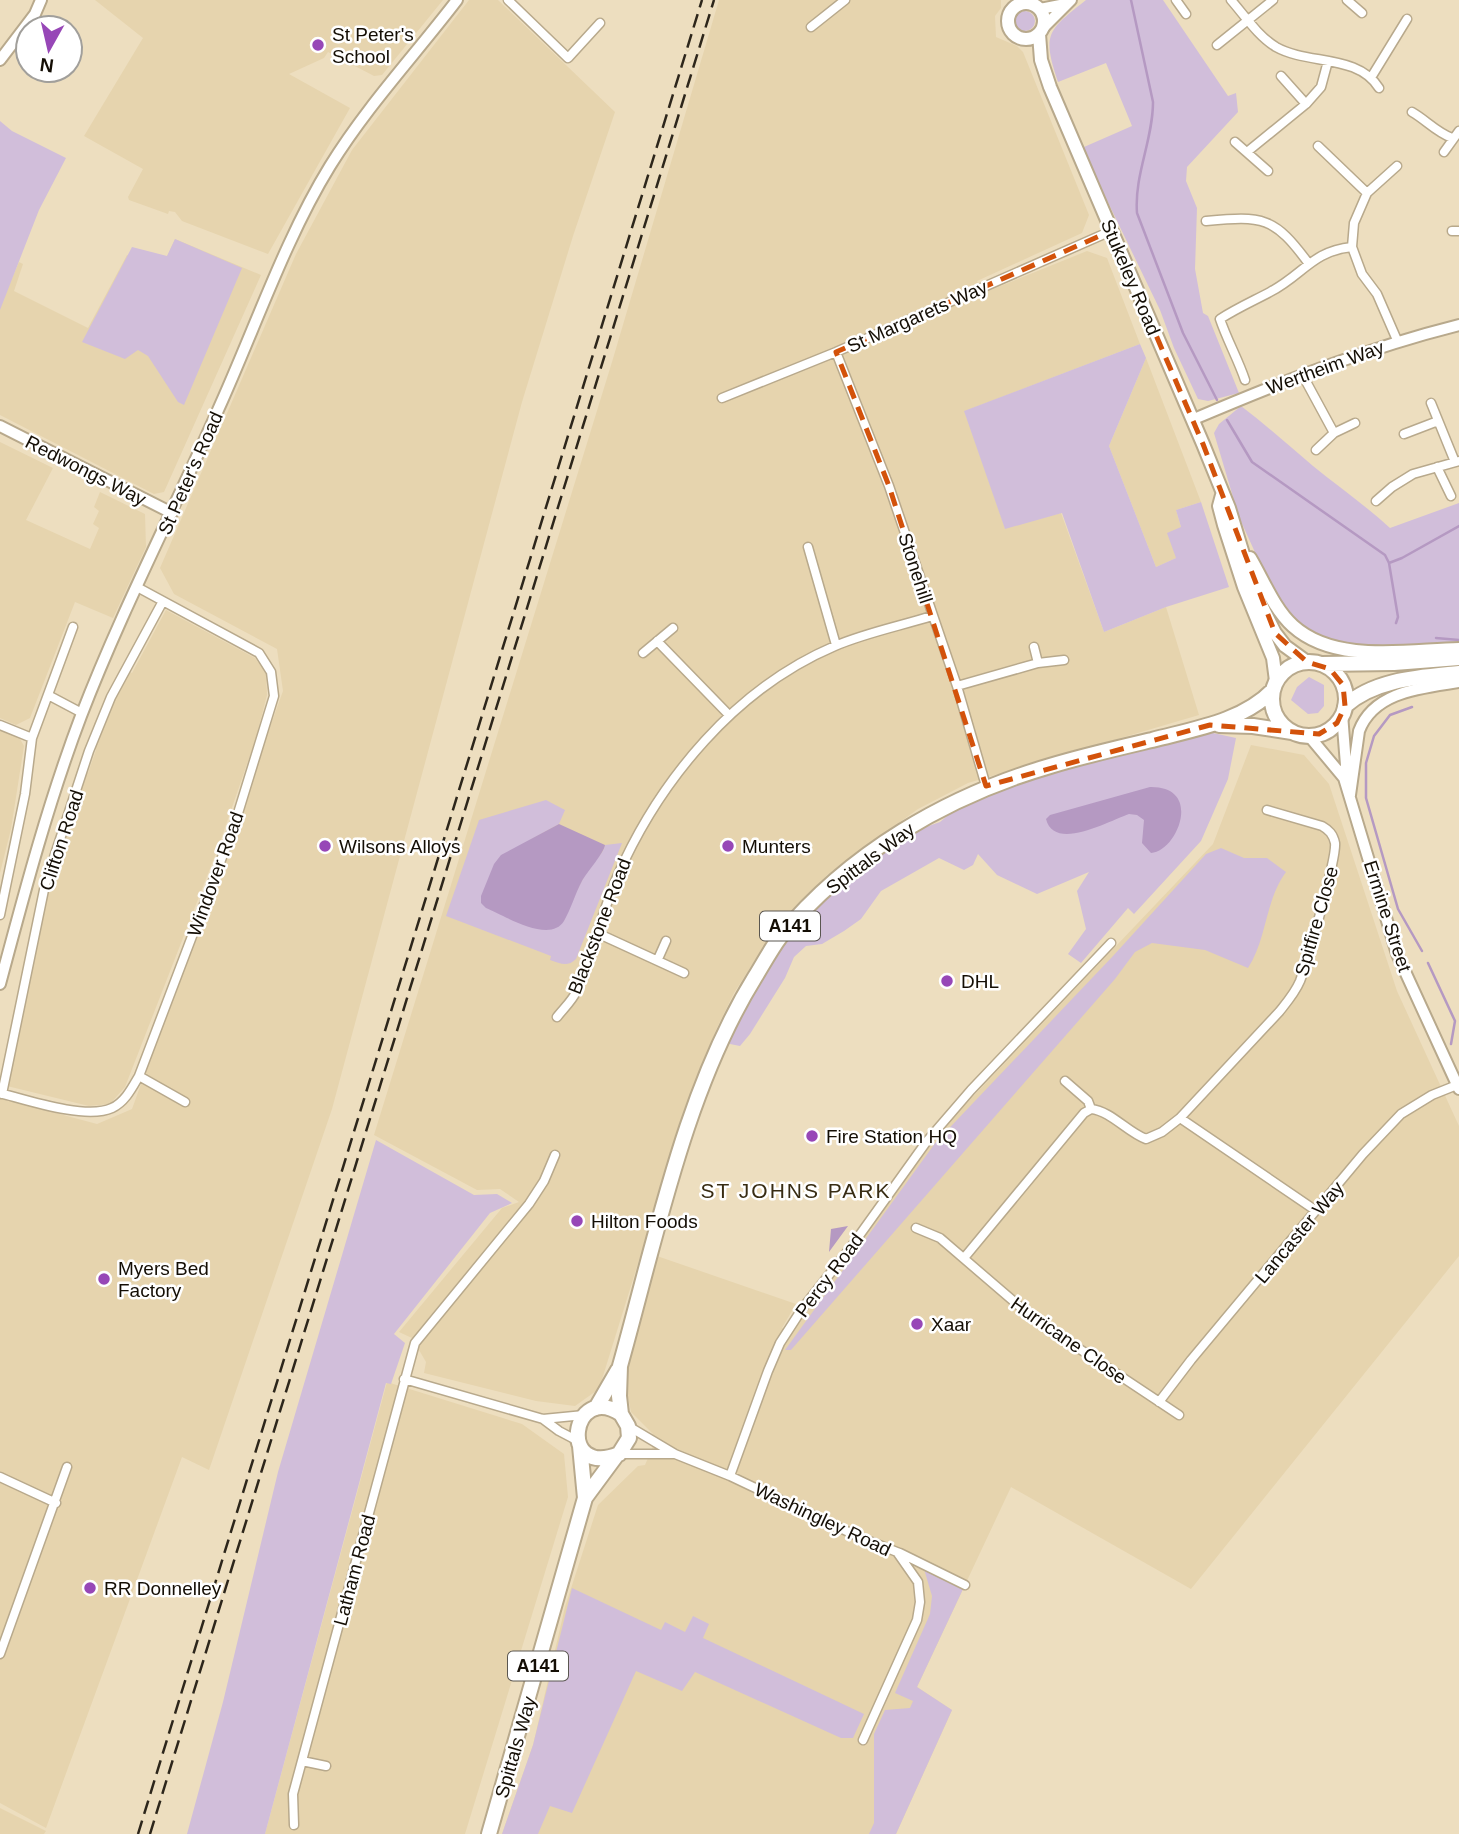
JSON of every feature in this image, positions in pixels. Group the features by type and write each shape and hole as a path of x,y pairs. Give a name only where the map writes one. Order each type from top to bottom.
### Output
{"highway":[{"path":"1459,659 1295,665 1284,671 1274,685 1272,702 1275,715 1282,725 1293,732 1309,736 1329,730 1355,697 1379,686 1432,675 1459,673"},
{"path":"1314,663 1330,669 1343,685 1344,710"},
{"name":"Spittals Way","path":"620,1366 681,1150 702,1087 730,1021 774,947 802,913 836,881 906,827 986,786 1050,766 1210,725 1256,705 1274,685"},
{"name":"Spittals Way","path":"1210,725 1253,726 1293,732"},
{"name":"A141","path":"579,1443 579,1422 591,1411 620,1366"},
{"name":"A141","path":"618,1455 629,1438 618,1392 620,1366"},
{"path":"591,1411 605,1407 624,1420"},
{"path":"579,1443 589,1455 596,1458 605,1460 618,1455"},
{"name":"Spittals Way","path":"579,1443 585,1498"},
{"name":"Spittals Way","path":"489,1834 585,1498 618,1455"}],"main road":[{"path":"1030,4 1044,18 1041,31 1025,39 1017,37 1008,24 1010,6 1030,4"},
{"name":"Stukeley Road","path":"1041,31 1041,60"},
{"name":"Stukeley Road","path":"1025,39 1041,60 1064,122 1194,419 1229,508 1253,587 1275,633 1285,646 1314,663"},
{"name":"Stukeley Road","path":"1222,494 1219,506 1224,526 1244,587 1273,658 1274,685"},
{"path":"1236,533 1278,607 1291,625 1307,637 1326,646 1357,652 1459,649"}],"street":[{"path":"0,60 35,14 41,0"},
{"name":"St Peter's Road","path":"0,984 27,881 82,713 250,341 281,264 329,168 358,123 457,0"},
{"path":"508,0 568,58 600,23"},
{"path":"811,27 845,0"},
{"path":"1231,0 1264,38 1278,48 1352,67 1372,76 1379,88"},
{"path":"1217,45 1273,0"},
{"path":"1177,1 1186,14"},
{"path":"1351,1 1362,13"},
{"path":"1030,4 1068,2"},
{"path":"1041,31 1068,2"},
{"path":"1372,76 1407,19"},
{"path":"1247,152 1306,104 1321,87 1328,61"},
{"path":"1281,76 1306,104"},
{"path":"1412,112 1430,127 1452,138"},
{"path":"1444,152 1459,131"},
{"path":"1235,142 1268,171"},
{"path":"1318,146 1367,193"},
{"path":"1397,166 1367,193 1354,223 1352,247 1362,274 1377,294 1397,340"},
{"path":"1206,221 1243,218 1271,222 1294,244 1309,264"},
{"name":"St Margarets Way","path":"722,398 836,352 1111,231"},
{"path":"1245,380 1220,319 1295,277 1320,255 1337,248 1352,247"},
{"name":"Wertheim Way","path":"1194,419 1302,374 1397,340 1459,325"},
{"name":"Stonehill","path":"836,352 889,486 957,686 986,786"},
{"path":"1302,374 1334,433"},
{"path":"1376,501 1413,474 1457,462 1431,403"},
{"path":"1404,434 1438,421"},
{"path":"1316,450 1334,433 1356,424"},
{"name":"Redwongs Way","path":"0,426 172,513"},
{"path":"1437,467 1451,496"},
{"path":"808,547 836,645"},
{"name":"Windover Road","path":"1,1093 99,1113 114,1108 128,1095 139,1076 235,823 274,696 271,672 259,653 137,587"},
{"name":"Clifton Road","path":"1,1093 45,885 89,751 111,697 163,601"},
{"name":"Blackstone Road","path":"557,1017 575,995 606,903 636,837 676,775 729,715 776,678 836,645 932,616"},
{"path":"0,915 25,794 32,738 73,627"},
{"path":"643,653 673,628"},
{"path":"657,641 729,715"},
{"path":"1034,647 1038,663"},
{"path":"957,686 1038,663 1064,660"},
{"path":"1350,796 1359,731 1376,706 1397,695 1459,682"},
{"path":"48,695 82,713"},
{"name":"Ermine Street","path":"1344,710 1345,778 1397,954 1458,1087"},
{"path":"0,726 32,738"},
{"name":"Ermine Street","path":"1309,736 1345,778"},
{"name":"Spitfire Close","path":"1065,1081 1088,1101 1091,1109 1100,1110 1133,1134 1146,1139 1162,1132 1180,1118 1292,995 1302,975 1333,860 1334,839 1330,831 1322,826 1267,810"},
{"path":"597,933 684,973"},
{"path":"658,959 666,941"},
{"name":"Percy Road","path":"730,1476 780,1343 802,1309 851,1247 927,1141 971,1090 1111,943"},
{"path":"139,1076 185,1102"},
{"name":"Lancaster Way","path":"1159,1402 1315,1210 1401,1114 1432,1095 1458,1087"},
{"path":"964,1258 1079,1119 1091,1109"},
{"path":"1180,1118 1315,1210"},
{"name":"Latham Road","path":"294,1825 293,1794 415,1343 528,1203 544,1181 555,1155"},
{"name":"Hurricane Close","path":"916,1228 940,1238 1028,1314 1179,1415"},
{"path":"404,1379 543,1419 579,1443"},
{"path":"543,1419 591,1411"},
{"name":"Washingley Road","path":"624,1420 675,1454 897,1552 918,1582 920,1602 917,1620 863,1740"},
{"name":"Washingley Road","path":"618,1455 675,1454"},
{"path":"0,1654 68,1467"},
{"path":"0,1477 56,1503"},
{"path":"897,1552 965,1585"},
{"path":"302,1761 326,1766"}],"highlighted area":[{"path":"1111,231 1203,444 1275,633 1307,662 1330,669 1343,685 1345,706 1337,723 1319,734 1210,725 986,786 889,486 836,352"}],"shaded area":[{"path":"95,0 443,0 382,75 374,76 328,52 324,58 289,74 350,108 268,254 182,221 175,212 169,211 168,214 129,200 128,197 143,169 84,136 143,38"},
{"path":"469,0 498,0 615,112 573,236 522,402 332,1109 209,1470 182,1457 46,1828 0,1803 0,1098 97,1124 132,1109 283,691 277,649 174,594 160,568 296,254 352,150"},
{"path":"719,0 1001,0 1001,8 995,16 996,37 1017,46 1023,52 1089,215 1082,233 977,281 981,294 1087,251 1107,258 1140,344 965,411 1005,528 1061,513 1104,632 1166,607 1199,715 968,783 918,809 827,875 755,960 734,993 716,1030 693,1086 599,1389 575,1406 536,1401 424,1373 426,1362 412,1338 399,1332 502,1208 519,1202 500,1189 477,1190 374,1135 612,362"},
{"path":"1086,0 1163,0 1228,96 1236,93 1238,112 1187,167 1186,181 1197,208 1195,269 1203,313 1208,316 1239,393 1208,401 1198,399 1160,310 1089,163 1084,147 1132,126 1106,63 1058,82 1050,53 1051,35 1063,19"},
{"path":"1025,11 1032,14 1035,21 1032,28 1025,31 1018,28 1015,21 1018,14"},
{"path":"0,121 12,131 66,158 39,210 0,310"},
{"path":"175,239 261,275 164,492 154,494 0,415 0,306 19,262 23,264 14,291 88,328 127,255 161,270"},
{"path":"175,239 242,268 184,405 178,402 148,356 138,350 125,359 82,342 132,247 167,256"},
{"path":"1140,344 1146,358 1109,446 1156,567 1176,558 1167,533 1181,527 1176,510 1201,502 1229,587 1166,607 1104,632 1062,513 1005,529 964,411"},
{"path":"1146,358 1201,502 1176,510 1181,527 1176,558 1156,567 1109,446"},
{"path":"1241,406 1390,528 1459,503 1459,645 1346,645 1322,638 1298,625 1273,592 1239,517 1214,433 1219,424"},
{"path":"0,442 53,468 26,520 90,549 99,528 93,524 99,511 94,507 100,492 145,514 146,547 113,618 75,602 30,718 16,725 0,718"},
{"path":"166,610 255,658 266,673 267,695 256,738 218,848 125,1087 110,1104 89,1106 7,1086 50,884 67,833 59,827 78,768 88,773 96,750 94,724 123,669 132,673"},
{"path":"1309,677 1324,685 1324,706 1318,713 1308,714 1291,700 1297,687"},
{"path":"0,730 19,737 24,746 11,829 0,873"},
{"path":"1213,733 1236,738 1228,779 1201,841 1134,914 1128,908 1081,963 1068,954 1086,929 1077,891 1089,872 1037,894 997,875 978,854 973,865 964,870 939,858 881,891 861,919 844,931 822,944 806,946 794,957 785,978 740,1046 720,1042 780,942 818,906 903,835 940,822 959,806 1050,768"},
{"path":"1251,745 1304,755 1329,784 1397,991 1459,1126 1459,1256 1191,1589 1011,1487 917,1687 952,1710 896,1834 502,1834 533,1745 565,1607 598,1505 638,1466 645,1465 652,1449 653,1434 631,1412 627,1392 623,1389 624,1366 657,1256 796,1304 782,1328 794,1330 944,1127 1213,844"},
{"path":"1150,787 1167,790 1177,797 1181,807 1176,831 1161,850 1151,853 1142,843 1144,820 1137,815 1129,814 1071,834 1051,829 1046,819 1050,815"},
{"path":"546,800 565,810 559,824 530,840 564,920 585,874 605,845 622,843 576,959 567,964 550,960 551,956 446,916 479,820"},
{"path":"559,824 605,845 582,881 564,921 549,930 538,929 515,922 486,908 481,903 481,896 494,864 501,855"},
{"path":"1221,848 1244,858 1267,858 1286,872 1274,895 1259,945 1248,968 1205,950 1152,943 1135,952 1115,979 791,1350 785,1350 936,1142 1206,854"},
{"path":"376,1140 474,1195 497,1194 512,1203 490,1213 394,1334 405,1343 391,1384 386,1383 265,1834 187,1834 223,1702 278,1472"},
{"path":"848,1226 829,1252 831,1229"},
{"path":"387,1382 522,1424 564,1454 568,1497 465,1834 265,1834"},
{"path":"924,1569 964,1587 917,1687 952,1710 896,1834 869,1834 874,1823 874,1734 885,1710 910,1708 913,1701 895,1693 930,1614 932,1596"},
{"path":"572,1588 661,1630 665,1622 685,1632 693,1616 709,1624 703,1638 864,1714 853,1738 841,1738 695,1672 682,1691 636,1671 572,1813 550,1806 538,1834 502,1834 533,1745"},
{"path":"0,1808 46,1831 44,1834 0,1834"}],"waterway":[{"path":"1131,0 1153,102 1138,185 1137,213 1183,333 1217,400"},
{"path":"1227,420 1252,462 1385,555 1389,563 1459,526"},
{"path":"1389,563 1398,617 1396,623"},
{"path":"1436,638 1459,640"},
{"path":"1412,707 1390,715 1374,736 1366,763 1366,798 1398,909 1422,951"},
{"path":"1428,963 1455,1021 1451,1044"}],"railway":[{"path":"138,1834 702,0"},
{"path":"150,1834 714,0"}],"place":[{"name":"St Peter's School","path":"318,45"},
{"name":"Wilsons Alloys","path":"325,846"},
{"name":"Munters","path":"728,846"},
{"name":"DHL","path":"947,981"},
{"name":"Fire Station HQ","path":"812,1136"},
{"name":"Hilton Foods","path":"577,1221"},
{"name":"Myers Bed Factory","path":"104,1279"},
{"name":"Xaar","path":"917,1324"},
{"name":"RR Donnelley","path":"90,1588"}],"district":[{"name":"ST JOHNS PARK","path":"796,1191"}]}
